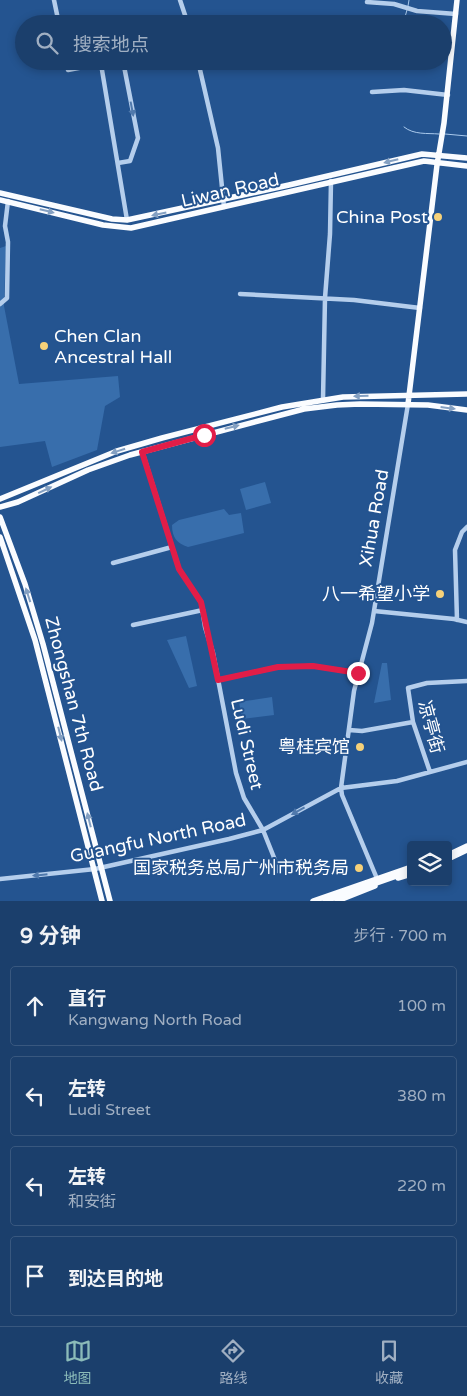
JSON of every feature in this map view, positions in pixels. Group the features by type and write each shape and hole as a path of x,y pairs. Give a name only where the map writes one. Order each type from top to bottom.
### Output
{"main road":[{"path":"452,54 458,0"},
{"path":"448,95 450,70"},
{"name":"Xihua Road","path":"408,404 448,95"},
{"path":"422,154 424,160"},
{"name":"Liwan Road","path":"0,193 112,219 127,220 422,154 467,158"},
{"name":"Liwan Road","path":"0,200 91,222 131,228 424,160 467,166"},
{"path":"0,499 103,456 130,447 282,407 343,397 467,394"},
{"path":"0,507 31,497 98,466 142,452 304,409 346,404 408,404 467,410"},
{"name":"Zhongshan 7th Road","path":"0,517 25,584 43,644 98,868 102,901"},
{"name":"Zhongshan 7th Road","path":"0,537 3,554 35,640 98,868 110,901"},
{"path":"452,855 467,850"},
{"path":"452,859 467,850"},
{"path":"313,901 376,878 407,870"},
{"path":"325,901 407,870"},
{"path":"337,901 407,875"}],"street":[{"path":"54,0 57,15"},
{"path":"180,0 185,15"},
{"path":"368,2 394,4 412,9 456,14"},
{"path":"102,70 127,220"},
{"path":"118,163 130,161 138,138 125,70"},
{"path":"199,70 216,141 224,207"},
{"path":"372,92 404,90 448,95"},
{"path":"323,399 325,298 332,181"},
{"path":"0,304 7,298 8,242 5,226 8,202"},
{"path":"240,294 325,298 420,308"},
{"path":"392,395 396,399 392,404"},
{"name":"Xihua Road","path":"380,884 340,788 358,673 374,611 408,404"},
{"name":"Ludi Street","path":"142,452 179,569 198,598 203,610 236,773 244,798 262,830 275,860 277,872"},
{"path":"457,620 454,550 462,532 467,526"},
{"path":"112,563 172,547"},
{"path":"133,625 203,610"},
{"path":"374,611 467,622"},
{"path":"218,680 278,667 313,666 358,673"},
{"name":"凉亭街","path":"430,772 414,722 408,688 427,683 467,681"},
{"path":"348,730 362,731 414,722"},
{"path":"340,788 397,781 467,762"},
{"name":"Guangfu North Road","path":"0,879 98,868 229,839 262,830 340,788"}],"shaded area":[{"path":"6,246 4,306 19,384 118,376 120,397 105,406 97,450 52,467 45,441 0,447 0,248"},
{"path":"265,482 271,503 246,510 240,489"},
{"path":"224,509 229,515 241,513 244,533 188,547 178,542 174,537 172,525 179,520"},
{"path":"186,636 197,686 189,688 167,640"},
{"path":"382,663 387,663 391,700 374,703"},
{"path":"272,697 274,715 242,719 239,702"}],"waterway":[{"path":"408,6 409,0"},
{"path":"406,15 407,10"},
{"path":"404,127 416,132 439,134"},
{"path":"445,134 467,136"}],"place":[{"name":"China Post","path":"438,217"},
{"name":"Chen Clan Ancestral Hall","path":"44,346"},
{"name":"八一希望小学","path":"440,594"},
{"name":"粤桂宾馆","path":"360,747"},
{"name":"国家税务总局广州市税务局","path":"359,868"}],"route":[{"path":"204,435 142,452 179,569 201,602 218,680 278,667 313,666 358,673"}]}
